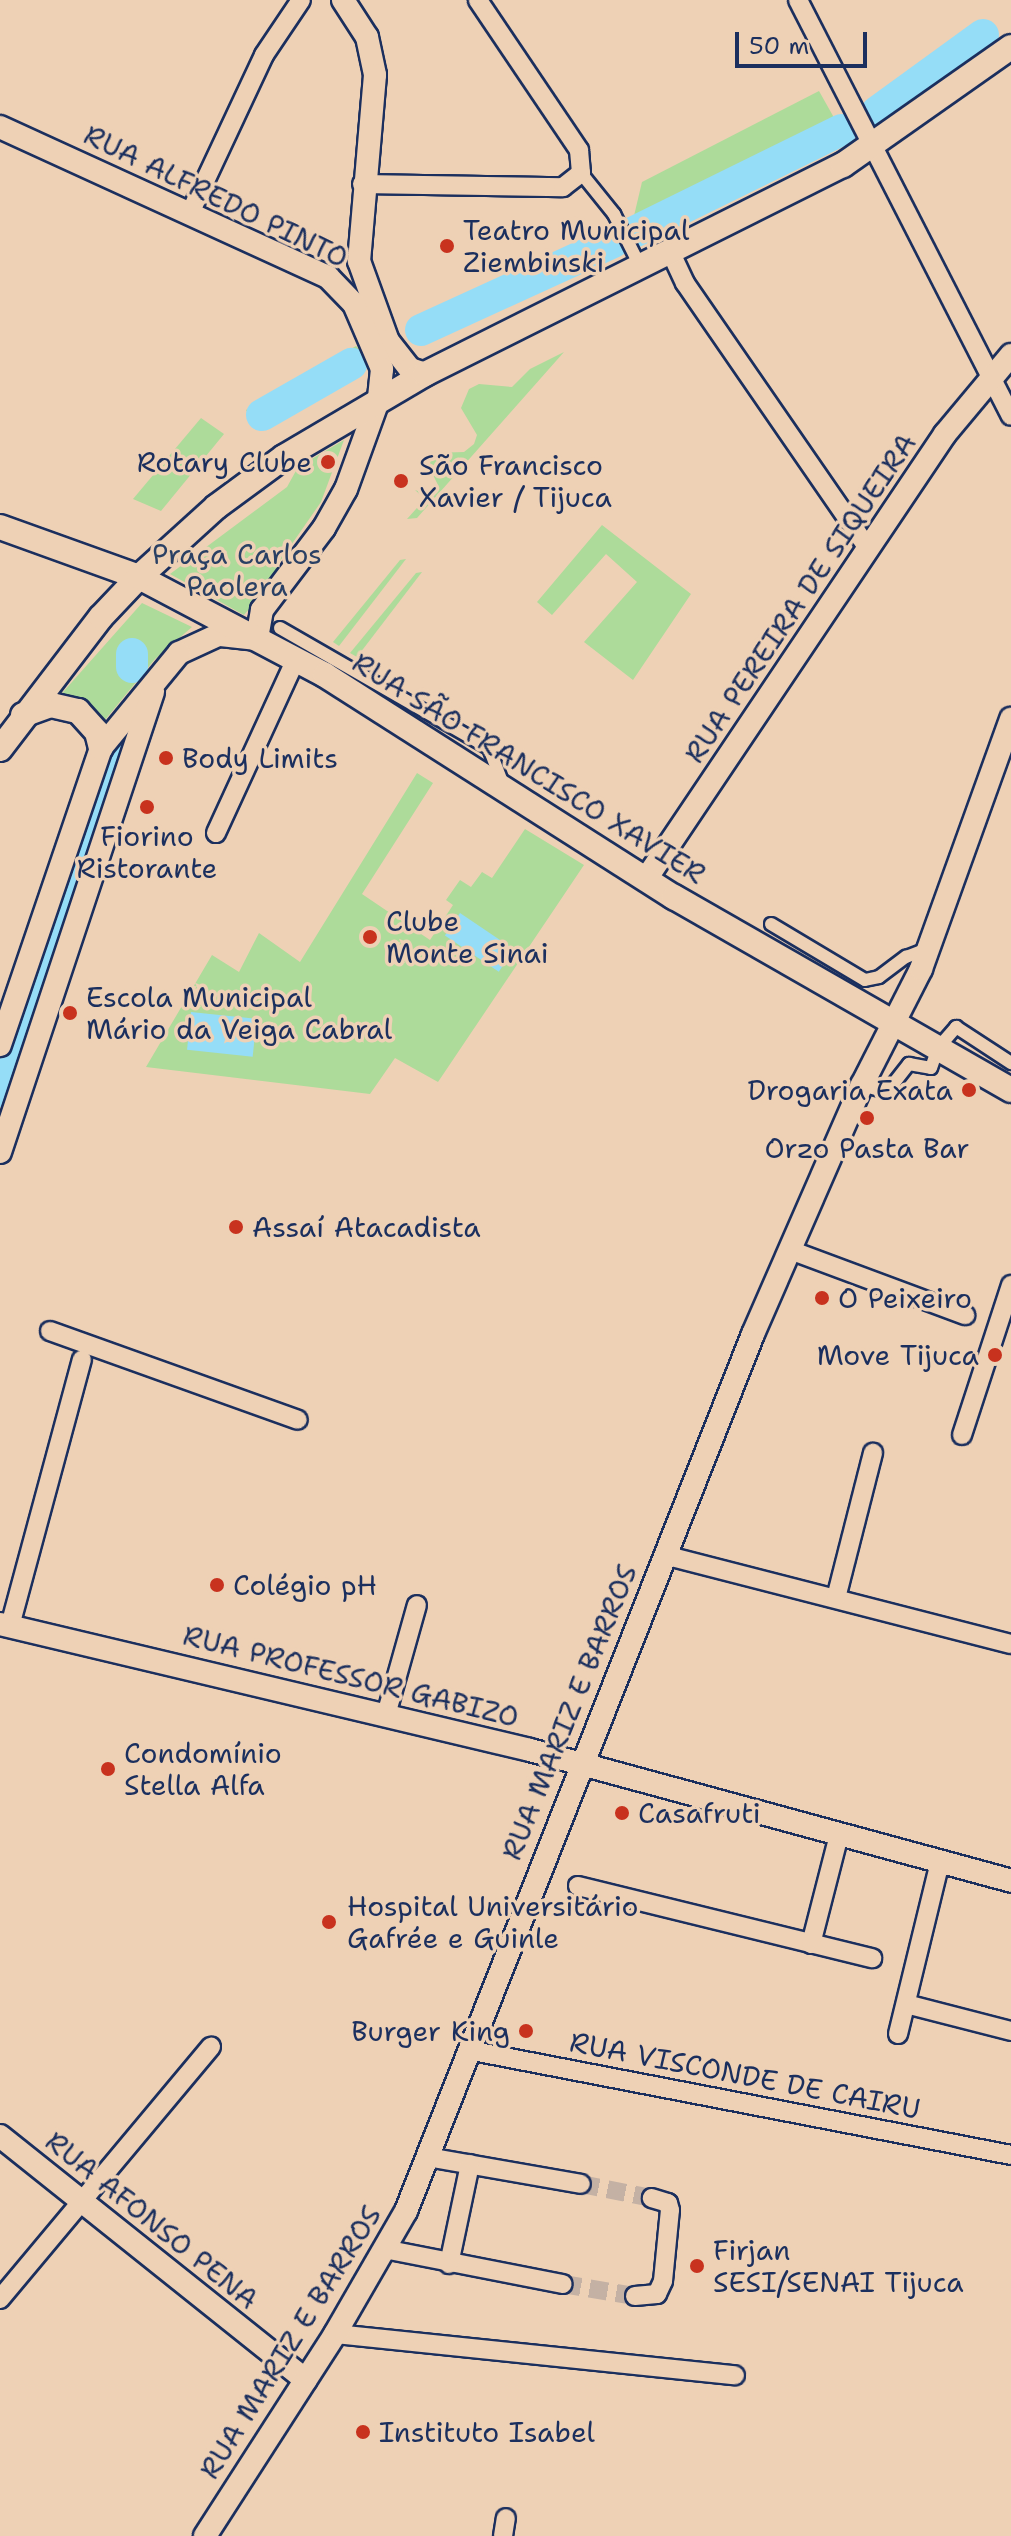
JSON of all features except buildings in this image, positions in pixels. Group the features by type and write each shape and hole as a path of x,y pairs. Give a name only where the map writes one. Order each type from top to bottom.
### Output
{"main road":[{"path":"0,749 23,715 139,577 216,507 379,398 671,253 865,131 1011,47"},
{"name":"RUA SÃO FRANCISCO XAVIER","path":"0,527 139,577 296,659 646,879 1011,1090"},
{"path":"23,715 51,705 78,711 97,732 101,748"}],"street":[{"path":"191,211 264,55 301,0"},
{"path":"343,0 367,37 375,75 362,184 359,261 388,341 410,369 425,374"},
{"path":"478,0 579,150 581,173 620,225 641,268"},
{"path":"798,0 1011,416"},
{"name":"RUA ALFREDO PINTO","path":"0,127 191,211 328,277 345,292 366,326 382,369 379,398"},
{"path":"362,184 563,187 581,173"},
{"path":"671,253 701,307 868,548"},
{"path":"328,277 341,276 359,261"},
{"name":"RUA PEREIRA DE SIQUEIRA","path":"646,879 945,434 1011,355"},
{"path":"0,1045 101,748 160,672 198,641 218,635 257,639 262,610 324,528 346,489 379,398"},
{"path":"280,628 489,748 504,787"},
{"path":"216,833 296,659"},
{"path":"0,1152 160,672"},
{"name":"RUA MARIZ E BARROS","path":"205,2536 335,2334 384,2249 427,2157 664,1555 790,1250 862,1085 929,948 1011,719"},
{"path":"771,924 865,980 879,977 906,957 929,948"},
{"path":"862,1085 887,1092 909,1064 931,1068 938,1048 956,1027 1011,1063"},
{"path":"790,1250 965,1315"},
{"path":"962,1435 1011,1285"},
{"path":"50,1331 298,1420"},
{"path":"5,1625 82,1360"},
{"path":"836,1598 873,1453"},
{"path":"664,1555 1011,1644"},
{"path":"386,1715 417,1605"},
{"name":"RUA PROFESSOR GABIZO","path":"5,1625 386,1715 1011,1881"},
{"path":"811,1944 839,1835"},
{"path":"898,2034 940,1862"},
{"path":"578,1886 872,1958"},
{"path":"906,2004 1011,2031"},
{"path":"0,2299 211,2047"},
{"name":"RUA VISCONDE DE CAIRU","path":"468,2050 1011,2155"},
{"name":"RUA AFONSO PENA","path":"0,2136 306,2380"},
{"path":"427,2157 581,2184"},
{"path":"449,2264 470,2164"},
{"path":"635,2296 657,2294 663,2281 670,2210 668,2203 652,2198"},
{"path":"384,2249 563,2284"},
{"path":"335,2334 735,2375"}],"green space":[{"path":"819,91 837,123 633,220 642,182"},
{"path":"356,346 362,352 360,365 257,429 246,410"},
{"path":"564,352 417,518 407,519 425,499 415,490 429,495 438,485 429,467 433,453 464,452 474,444 477,435 461,408 469,389 479,384 512,387 530,369"},
{"path":"201,418 224,434 161,511 133,499"},
{"name":"Praça Carlos Paolera","path":"344,440 321,502 278,564 278,575 244,615 170,574 287,487 298,467"},
{"path":"602,525 691,594 633,680 584,642 637,582 606,554 552,615 537,602"},
{"path":"406,559 339,646 333,642 400,560"},
{"path":"422,572 357,657 350,653 416,573"},
{"path":"142,603 192,627 155,659 100,726 56,700"},
{"name":"Clube Monte Sinai","path":"417,773 433,783 362,894 430,940 453,905 446,900 460,880 471,887 482,872 492,878 525,829 584,865 438,1082 395,1058 370,1094 146,1067 212,955 239,972 259,933 300,962"}],"water":[{"path":"460,913 514,949 499,972 445,935"},
{"path":"191,1012 257,1019 253,1057 187,1050"}],"waterway":[{"path":"877,112 983,35"},
{"path":"634,232 841,130"},
{"path":"421,330 613,242"},
{"path":"262,415 351,364"},
{"path":"132,654 132,667"},
{"path":"0,1091 113,758"}],"tunnel":[{"path":"581,2184 652,2198"},
{"path":"563,2284 635,2296"}],"place":[{"name":"Teatro Municipal Ziembinski","path":"447,246"},
{"name":"Rotary Clube","path":"328,462"},
{"name":"São Francisco Xavier / Tijuca","path":"401,481"},
{"name":"Body Limits","path":"166,758"},
{"name":"Fiorino Ristorante","path":"147,807"},
{"name":"Clube Monte Sinai","path":"370,937"},
{"name":"Escola Municipal Mário da Veiga Cabral","path":"70,1013"},
{"name":"Drogaria Exata","path":"969,1090"},
{"name":"Orzo Pasta Bar","path":"867,1118"},
{"name":"Assaí Atacadista","path":"236,1227"},
{"name":"O Peixeiro","path":"822,1298"},
{"name":"Move Tijuca","path":"995,1355"},
{"name":"Colégio pH","path":"217,1585"},
{"name":"Condomínio Stella Alfa","path":"108,1769"},
{"name":"Casafruti","path":"622,1813"},
{"name":"Hospital Universitário Gafrée e Guinle","path":"329,1922"},
{"name":"Burger King","path":"526,2031"},
{"name":"Firjan SESI/SENAI Tijuca","path":"697,2266"},
{"name":"Instituto Isabel","path":"363,2432"}]}
